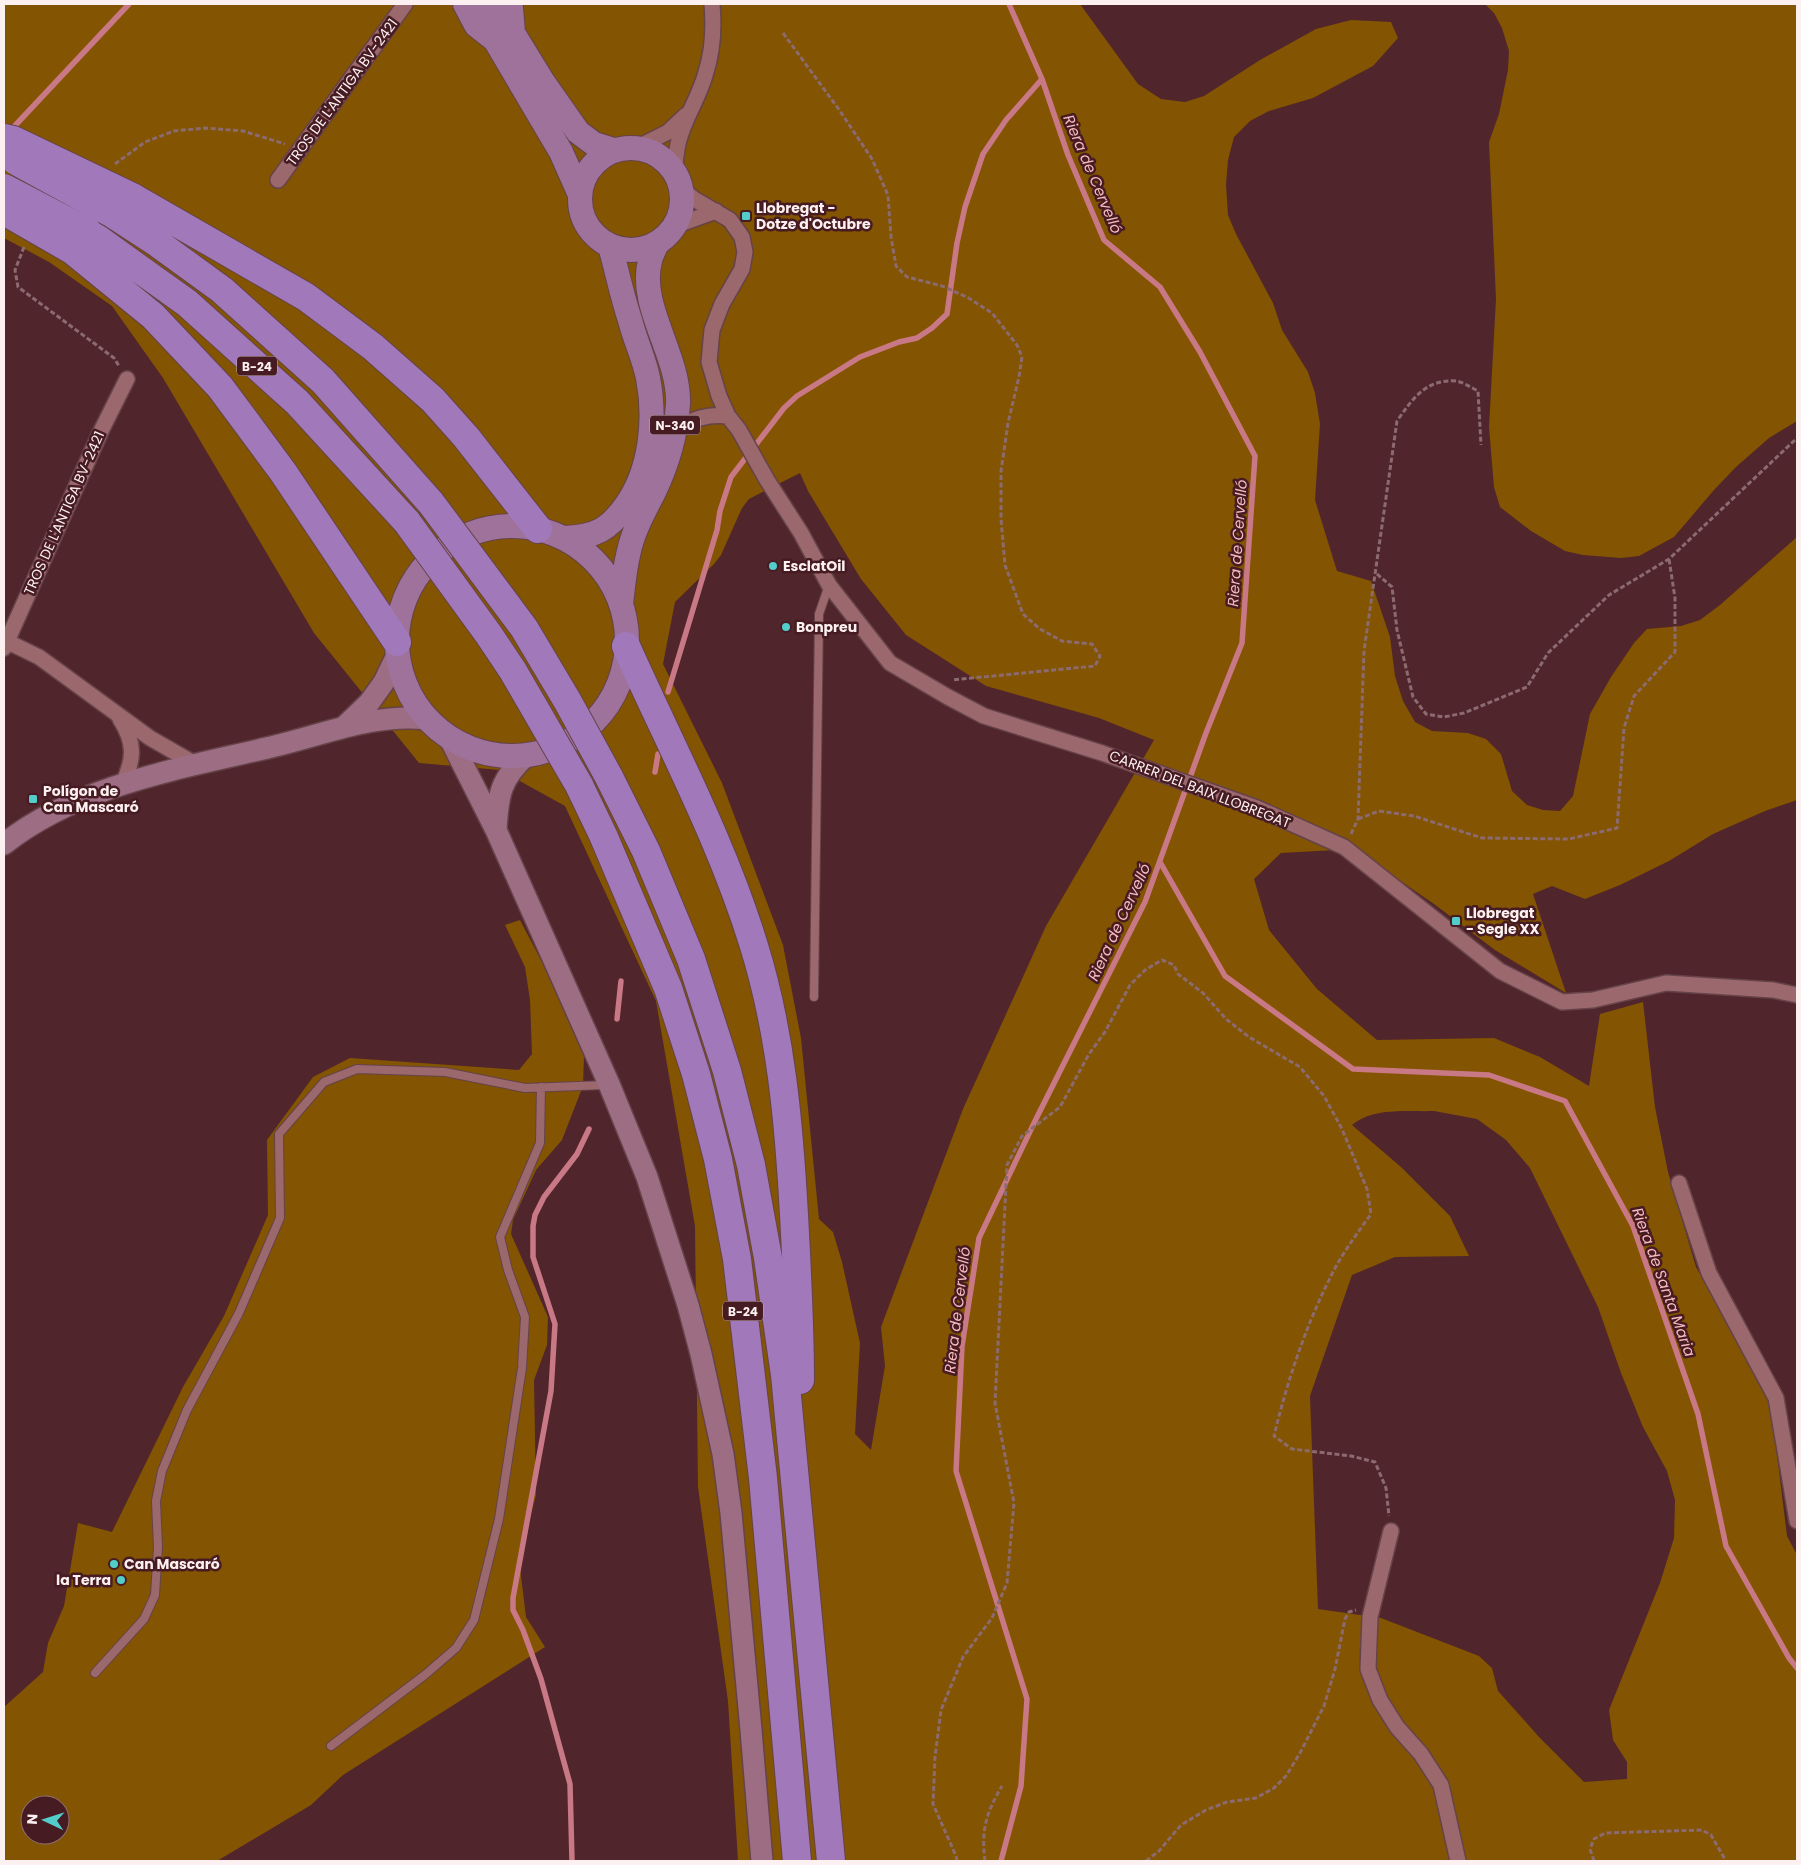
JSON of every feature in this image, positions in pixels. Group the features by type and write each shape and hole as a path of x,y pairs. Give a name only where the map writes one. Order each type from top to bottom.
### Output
{"highway":[{"path":"4,138 13,140 122,206 306,297 372,347 433,400 466,437 538,529"},
{"name":"B-24","path":"4,154 122,206 156,242 222,290 323,381 431,503 524,628 568,702 609,777 646,851 691,960 726,1071 748,1156 768,1258 785,1375 831,1861"},
{"name":"B-24","path":"4,188 80,241 187,302 297,402 407,522 508,664 535,707 579,785 603,835 668,988 696,1074 719,1168 737,1258 763,1478 797,1861"},
{"path":"4,211 80,241 220,387 283,472 398,648"},
{"path":"626,646 727,866 755,947 768,999 784,1090 790,1144 800,1310 798,1521"}],"main road":[{"path":"464,4 476,25 500,20"},
{"path":"500,20 578,132 594,144 613,150"},
{"path":"500,20 580,194 581,206 589,228 597,238 610,246"},
{"path":"580,194 587,172 603,156 613,150 625,147 638,147 650,150 662,157 678,180 682,208 675,226"},
{"name":"N-340","path":"564,538 580,538 592,535 603,530 614,521 631,497 647,457 651,405 648,378 630,321 610,246 633,250 645,248 667,236 675,226"},
{"name":"N-340","path":"621,604 628,557 635,531 665,466 674,431 678,403 676,380 671,358 651,303 648,276 650,261 657,243"},
{"name":"N-340","path":"521,526 538,529 564,538 594,560 613,586 621,604 626,625 626,646 620,680 612,697 603,712 590,725 569,740 545,751 511,756 478,751 449,737 427,718 414,701 400,669 398,648 402,608 408,592 422,570 440,552 455,542 486,529 521,526"}],"street":[{"name":"TROS DE L'ANTIGA BV-2421","path":"278,180 405,4"},
{"path":"678,180 679,139 706,73 711,52 713,33 712,4"},
{"path":"638,147 668,132 690,111"},
{"name":"CARRER DEL BAIX LLOBREGAT","path":"678,180 694,199 730,220 742,237 745,252 742,269 722,304 712,330 709,362 718,396 728,416 739,430 767,480 801,533 829,585 890,663 984,716 1102,753 1257,808 1344,848 1500,971 1562,1002 1593,1000 1666,983 1772,990 1797,995"},
{"path":"675,226 716,211"},
{"name":"TROS DE L'ANTIGA BV-2421","path":"5,643 100,431 127,379"},
{"path":"674,431 688,421 701,416 714,414 728,416"},
{"path":"5,643 39,657 163,747 197,765"},
{"path":"344,727 369,703 384,682 398,648"},
{"path":"113,710 130,735 132,753 130,768 122,785"},
{"path":"4,844 61,808 83,798 122,785 312,737 344,727 396,718 427,718"},
{"name":"N-340","path":"449,737 496,830 609,1084 647,1177 673,1254 701,1354 723,1454 738,1576 762,1861"},
{"name":"N-340","path":"496,830 498,803 504,782 513,768 527,755"},
{"path":"1679,1184 1709,1273 1776,1398 1797,1520"},
{"path":"1391,1531 1371,1612 1368,1669 1380,1700 1397,1727 1421,1754 1441,1785 1458,1861"}],"lane":[{"path":"814,997 819,614 829,585"},
{"path":"95,1673 144,1619 155,1596 158,1547 156,1501 162,1470 187,1410 239,1313 280,1218 279,1134 324,1082 357,1069 444,1072 525,1088 609,1084"},
{"path":"331,1746 426,1674 456,1648 474,1620 499,1518 522,1368 525,1317 508,1270 500,1237 540,1143 541,1087"}],"path":[{"path":"783,33 840,111 872,159 888,195 891,237 896,266 908,277 942,286 967,297 992,313 1017,345 1022,358 1020,377 1008,424 1001,470 1001,519 1005,565 1023,614 1040,629 1062,641 1092,644 1100,656 1095,666 924,682"},
{"path":"1481,445 1478,390 1458,381 1432,383 1412,400 1397,421 1377,574 1364,651 1358,819 1379,811 1414,816 1482,838 1569,839 1618,828 1624,728 1634,696 1675,652 1675,598 1670,559"},
{"path":"1377,574 1392,587 1397,630 1413,697 1426,714 1444,717 1464,713 1527,687 1548,653 1609,595 1670,559 1797,438"},
{"path":"957,1861 933,1804 935,1757 942,1710 963,1657 992,1618 1007,1583 1014,1504 995,1404 1008,1165 1022,1136 1060,1107 1089,1054 1105,1032 1130,985 1145,970 1162,960 1174,965 1178,974 1203,992 1226,1019 1249,1038 1300,1067 1324,1096 1342,1129 1367,1189 1372,1214 1353,1239 1330,1278 1303,1340 1289,1381 1274,1436 1292,1449 1351,1456 1376,1462 1386,1488 1391,1531"},
{"path":"1146,1861 1159,1851 1181,1825 1206,1810 1227,1802 1256,1798 1274,1788 1286,1776 1300,1754 1324,1706 1335,1669 1345,1619 1349,1612 1358,1610 1371,1612"},
{"path":"985,1861 984,1829 992,1803 1002,1786"},
{"path":"1594,1861 1590,1849 1594,1839 1605,1833 1702,1830 1711,1835 1726,1861"}],"shaded area":[{"path":"4,4 1080,4 1138,84 1161,99 1185,102 1204,96 1260,60 1316,29 1351,20 1391,22 1398,38 1373,66 1313,98 1269,111 1250,121 1234,137 1228,160 1226,185 1228,215 1236,234 1273,303 1282,330 1308,372 1315,393 1320,424 1315,500 1337,571 1371,581 1390,637 1395,676 1403,701 1415,722 1432,731 1468,733 1486,739 1501,754 1512,791 1527,805 1543,810 1560,811 1573,796 1590,714 1611,677 1634,643 1647,629 1681,626 1700,620 1720,605 1797,537 1797,800 1765,811 1713,834 1669,861 1620,885 1585,899 1552,886 1533,894 1566,993 1495,950 1434,904 1354,849 1281,853 1254,879 1269,930 1317,989 1377,1040 1494,1038 1540,1057 1589,1086 1600,1014 1643,1002 1655,1107 1668,1172 1696,1267 1770,1397 1787,1536 1797,1555 1797,1861 738,1861 728,1701 698,1487 695,1226 656,1001 565,806 500,770 419,763 314,633 163,378 112,306 49,262 4,238","holes":["800,473 808,491 861,579 906,635 986,686 1099,718 1154,740 1046,926 963,1109 881,1327 885,1366 871,1450 855,1434 860,1343 842,1262 833,1232 819,1219 801,1038 783,945 722,783 663,664 675,602 721,555 742,508 749,499","1434,1111 1477,1119 1506,1140 1530,1168 1598,1307 1621,1373 1643,1427 1667,1471 1675,1500 1674,1538 1660,1583 1609,1710 1613,1740 1627,1762 1627,1779 1584,1782 1540,1738 1498,1691 1492,1668 1479,1656 1381,1618 1318,1609 1310,1396 1352,1275 1395,1257 1469,1256 1450,1216 1401,1167 1352,1125 1370,1115 1380,1113"]},
{"path":"1485,4 1797,4 1797,421 1769,438 1736,467 1674,537 1639,556 1621,558 1583,555 1565,551 1531,531 1500,507 1494,487 1489,427 1496,299 1489,142 1499,114 1508,70 1509,51 1502,28 1494,13"},
{"path":"520,920 543,964 584,1056 583,1086 562,1140 536,1170 513,1220 511,1234 548,1317 547,1345 534,1380 536,1495 519,1560 526,1617 545,1647 343,1775 311,1805 217,1861 4,1861 4,1707 43,1672 48,1643 64,1606 78,1523 112,1532 183,1387 224,1316 268,1215 267,1140 313,1077 350,1058 519,1070 532,1054 530,1000 525,967 505,925"}],"waterway":[{"path":"9,132 129,4"},
{"name":"Riera de Cervelló","path":"1001,1861 1021,1786 1027,1699 956,1471 962,1346 979,1238 1036,1119 1145,902 1206,733 1242,643 1255,456 1200,352 1160,287 1104,240 1068,155 1042,79 1009,4"},
{"path":"668,692 731,477 784,408 797,396 860,357 899,342 917,338 932,328 947,314 957,243 965,207 983,154 1006,120 1042,79"},
{"path":"655,772 658,754"},
{"name":"Riera de Santa Maria","path":"1160,862 1225,976 1353,1069 1489,1075 1565,1101 1633,1226 1698,1414 1726,1546 1789,1658 1797,1668"},
{"path":"617,1019 621,981"},
{"path":"572,1861 570,1784 541,1679 523,1630 513,1610 513,1598 551,1391 555,1324 533,1257 533,1226 535,1215 544,1197 577,1154 589,1129"}],"place":[{"name":"Llobregat - Dotze d'Octubre","path":"746,216"},
{"name":"EsclatOil","path":"773,566"},
{"name":"Bonpreu","path":"786,627"},
{"name":"Polígon de Can Mascaró","path":"33,799"},
{"name":"Llobregat - Segle XX","path":"1456,921"},
{"name":"Can Mascaró","path":"114,1564"},
{"name":"la Terra","path":"121,1580"}]}
